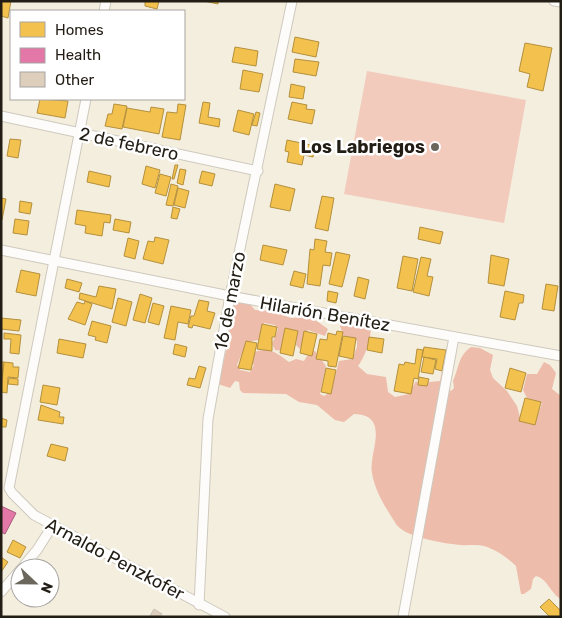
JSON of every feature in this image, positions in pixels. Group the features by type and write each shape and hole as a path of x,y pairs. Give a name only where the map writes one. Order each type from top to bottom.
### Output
{"street":[{"name":"16 de marzo","path":"199,605 208,419 230,296 258,171 292,1"},
{"path":"554,1 561,2"},
{"path":"55,261 86,100"},
{"name":"2 de febrero","path":"1,116 258,171"},
{"name":"Hilarión Benítez","path":"1,250 230,296 561,356"},
{"name":"Arnaldo Penzkofer","path":"55,261 10,480 12,493 34,516 199,605 225,617"},
{"path":"403,617 454,337"},
{"path":"31,558 53,526"},
{"path":"1,592 10,582"}],"shaded area":[{"name":"Los Labriegos","path":"367,71 526,100 504,223 344,194"},
{"path":"237,300 250,304 255,310 272,311 291,318 311,317 328,329 325,336 308,330 300,349 296,345 297,332 285,328 283,351 275,350 272,344 278,329 275,325 264,323 259,340 247,342 237,365 240,370 250,372 254,365 251,362 255,352 260,350 274,352 289,362 296,359 304,361 310,351 315,351 326,366 320,394 324,396 331,392 339,361 352,359 357,347 357,341 344,337 340,326 347,320 370,325 368,346 358,366 367,374 386,377 388,392 395,397 409,394 416,381 423,386 429,382 440,381 445,355 449,350 448,389 451,391 454,388 453,381 459,362 464,354 471,347 480,348 493,355 490,370 493,378 507,391 517,406 521,421 535,423 542,403 527,398 523,390 527,374 537,374 544,362 550,365 556,373 552,389 561,396 561,599 543,580 536,576 533,579 531,589 521,594 516,566 493,549 481,545 464,545 436,541 407,533 400,529 385,506 373,480 372,465 376,437 372,421 366,416 354,414 344,422 335,420 317,405 299,402 286,394 243,393 240,390 239,382 235,381 230,388 218,384 226,351 231,341 226,331 232,307"}],"building: Homes":[{"path":"1,1 11,1 8,18 1,16"},
{"path":"145,1 159,1 157,9 145,6"},
{"path":"204,1 218,1 218,4"},
{"path":"295,37 319,42 316,57 292,52"},
{"path":"525,43 552,48 543,91 527,87 530,74 519,71"},
{"path":"235,47 258,51 256,66 232,62"},
{"path":"295,59 319,62 316,76 293,72"},
{"path":"243,70 263,74 259,92 240,89"},
{"path":"291,84 305,87 303,99 289,97"},
{"path":"40,100 68,101 65,118 37,113"},
{"path":"203,102 210,103 208,117 220,119 219,127 199,123"},
{"path":"292,102 307,105 306,109 315,110 312,124 288,119"},
{"path":"114,104 127,106 122,129 105,126 108,114 112,114"},
{"path":"178,104 186,105 180,140 162,137 167,112 177,113"},
{"path":"151,107 164,109 159,134 123,127 127,108 150,112"},
{"path":"238,110 254,114 249,135 233,131"},
{"path":"256,112 260,113 257,126 252,125"},
{"path":"10,139 21,140 18,158 7,156"},
{"path":"287,140 315,146 313,157 304,155 302,165 287,162 289,152 285,151"},
{"path":"175,165 178,165 174,179 172,179"},
{"path":"146,166 160,170 155,188 142,184"},
{"path":"180,169 186,170 183,185 177,183"},
{"path":"89,171 111,176 109,187 87,182"},
{"path":"202,171 215,174 212,186 199,183"},
{"path":"160,174 171,177 166,196 155,193"},
{"path":"171,184 178,186 173,206 166,205"},
{"path":"275,184 295,189 290,211 270,207"},
{"path":"178,188 189,191 185,208 174,205"},
{"path":"322,196 334,198 328,231 315,228"},
{"path":"1,198 6,199 2,220 1,220"},
{"path":"20,201 32,203 30,214 19,212"},
{"path":"173,207 180,209 177,219 171,218"},
{"path":"77,210 111,215 110,223 104,222 102,236 85,233 86,226 75,224"},
{"path":"15,219 29,221 27,235 13,233"},
{"path":"115,219 131,222 129,233 113,230"},
{"path":"420,227 443,232 440,244 418,239"},
{"path":"155,237 169,240 163,264 143,259 148,241 154,242"},
{"path":"128,238 139,241 135,259 124,256"},
{"path":"315,239 327,241 325,252 332,253 330,266 323,265 320,286 307,284 310,249 314,250"},
{"path":"263,245 287,250 283,265 260,260"},
{"path":"336,252 350,255 342,287 329,284"},
{"path":"491,255 509,259 504,286 488,283"},
{"path":"403,256 418,259 412,291 397,288"},
{"path":"421,257 431,259 427,276 433,277 429,296 413,292"},
{"path":"21,270 40,274 36,296 16,292"},
{"path":"294,271 306,274 303,288 290,285"},
{"path":"358,277 369,280 365,299 354,296"},
{"path":"67,279 82,283 79,292 65,288"},
{"path":"546,284 558,286 554,311 542,309"},
{"path":"99,286 116,289 112,309 79,299 80,293 96,297"},
{"path":"328,291 338,293 336,303 327,301"},
{"path":"505,291 524,295 523,303 519,303 515,320 500,317"},
{"path":"140,294 152,298 145,323 133,320"},
{"path":"118,298 132,302 126,326 112,322"},
{"path":"199,300 209,302 207,311 215,313 210,329 193,325 192,328 188,327"},
{"path":"85,301 92,304 85,325 68,319 77,302 84,304"},
{"path":"153,303 164,306 159,325 148,322"},
{"path":"171,306 191,310 188,324 178,322 175,340 164,338"},
{"path":"1,318 21,320 19,331 1,329"},
{"path":"92,321 111,326 107,343 95,340 96,337 88,335"},
{"path":"262,324 277,327 275,337 272,337 272,351 257,349"},
{"path":"285,328 298,331 293,356 280,353"},
{"path":"304,331 317,334 312,356 300,353"},
{"path":"337,331 343,332 336,367 328,366 328,361 316,359 320,339 327,340 328,333 336,335"},
{"path":"4,333 21,335 19,354 10,353 11,339 4,339"},
{"path":"343,336 356,338 353,359 339,356"},
{"path":"369,337 384,339 382,353 367,350"},
{"path":"59,339 86,344 83,358 57,353"},
{"path":"246,341 257,343 251,370 238,368"},
{"path":"175,344 187,347 185,357 173,354"},
{"path":"424,347 446,350 442,371 435,369 437,359 422,357"},
{"path":"417,349 423,350 418,379 414,378 411,394 394,391 399,364 404,365 405,362 415,364"},
{"path":"424,357 436,360 433,374 421,372"},
{"path":"1,362 4,362 2,377 1,377"},
{"path":"4,362 13,363 13,367 19,367 18,378 8,377 7,393 1,392"},
{"path":"199,366 206,368 200,388 187,385 189,378 195,379"},
{"path":"326,368 336,370 331,394 321,392"},
{"path":"510,368 526,373 521,392 505,388"},
{"path":"419,377 429,379 427,386 418,385"},
{"path":"9,378 18,379 18,385 8,384"},
{"path":"43,385 60,388 57,405 40,402"},
{"path":"525,398 541,402 535,425 519,421"},
{"path":"41,405 60,412 59,417 64,417 63,424 38,420"},
{"path":"1,418 7,420 6,427 1,427"},
{"path":"51,444 68,448 65,461 47,456"},
{"path":"13,540 26,547 20,558 7,552"},
{"path":"1,557 8,562 1,572"},
{"path":"549,599 561,611 561,617 550,617 540,607"}],"building: Health":[{"path":"1,506 16,513 5,534 1,532"}],"building: Other":[{"path":"154,609 162,614 160,617 150,616"}],"place":[{"name":"Los Labriegos","path":"435,147"}]}
